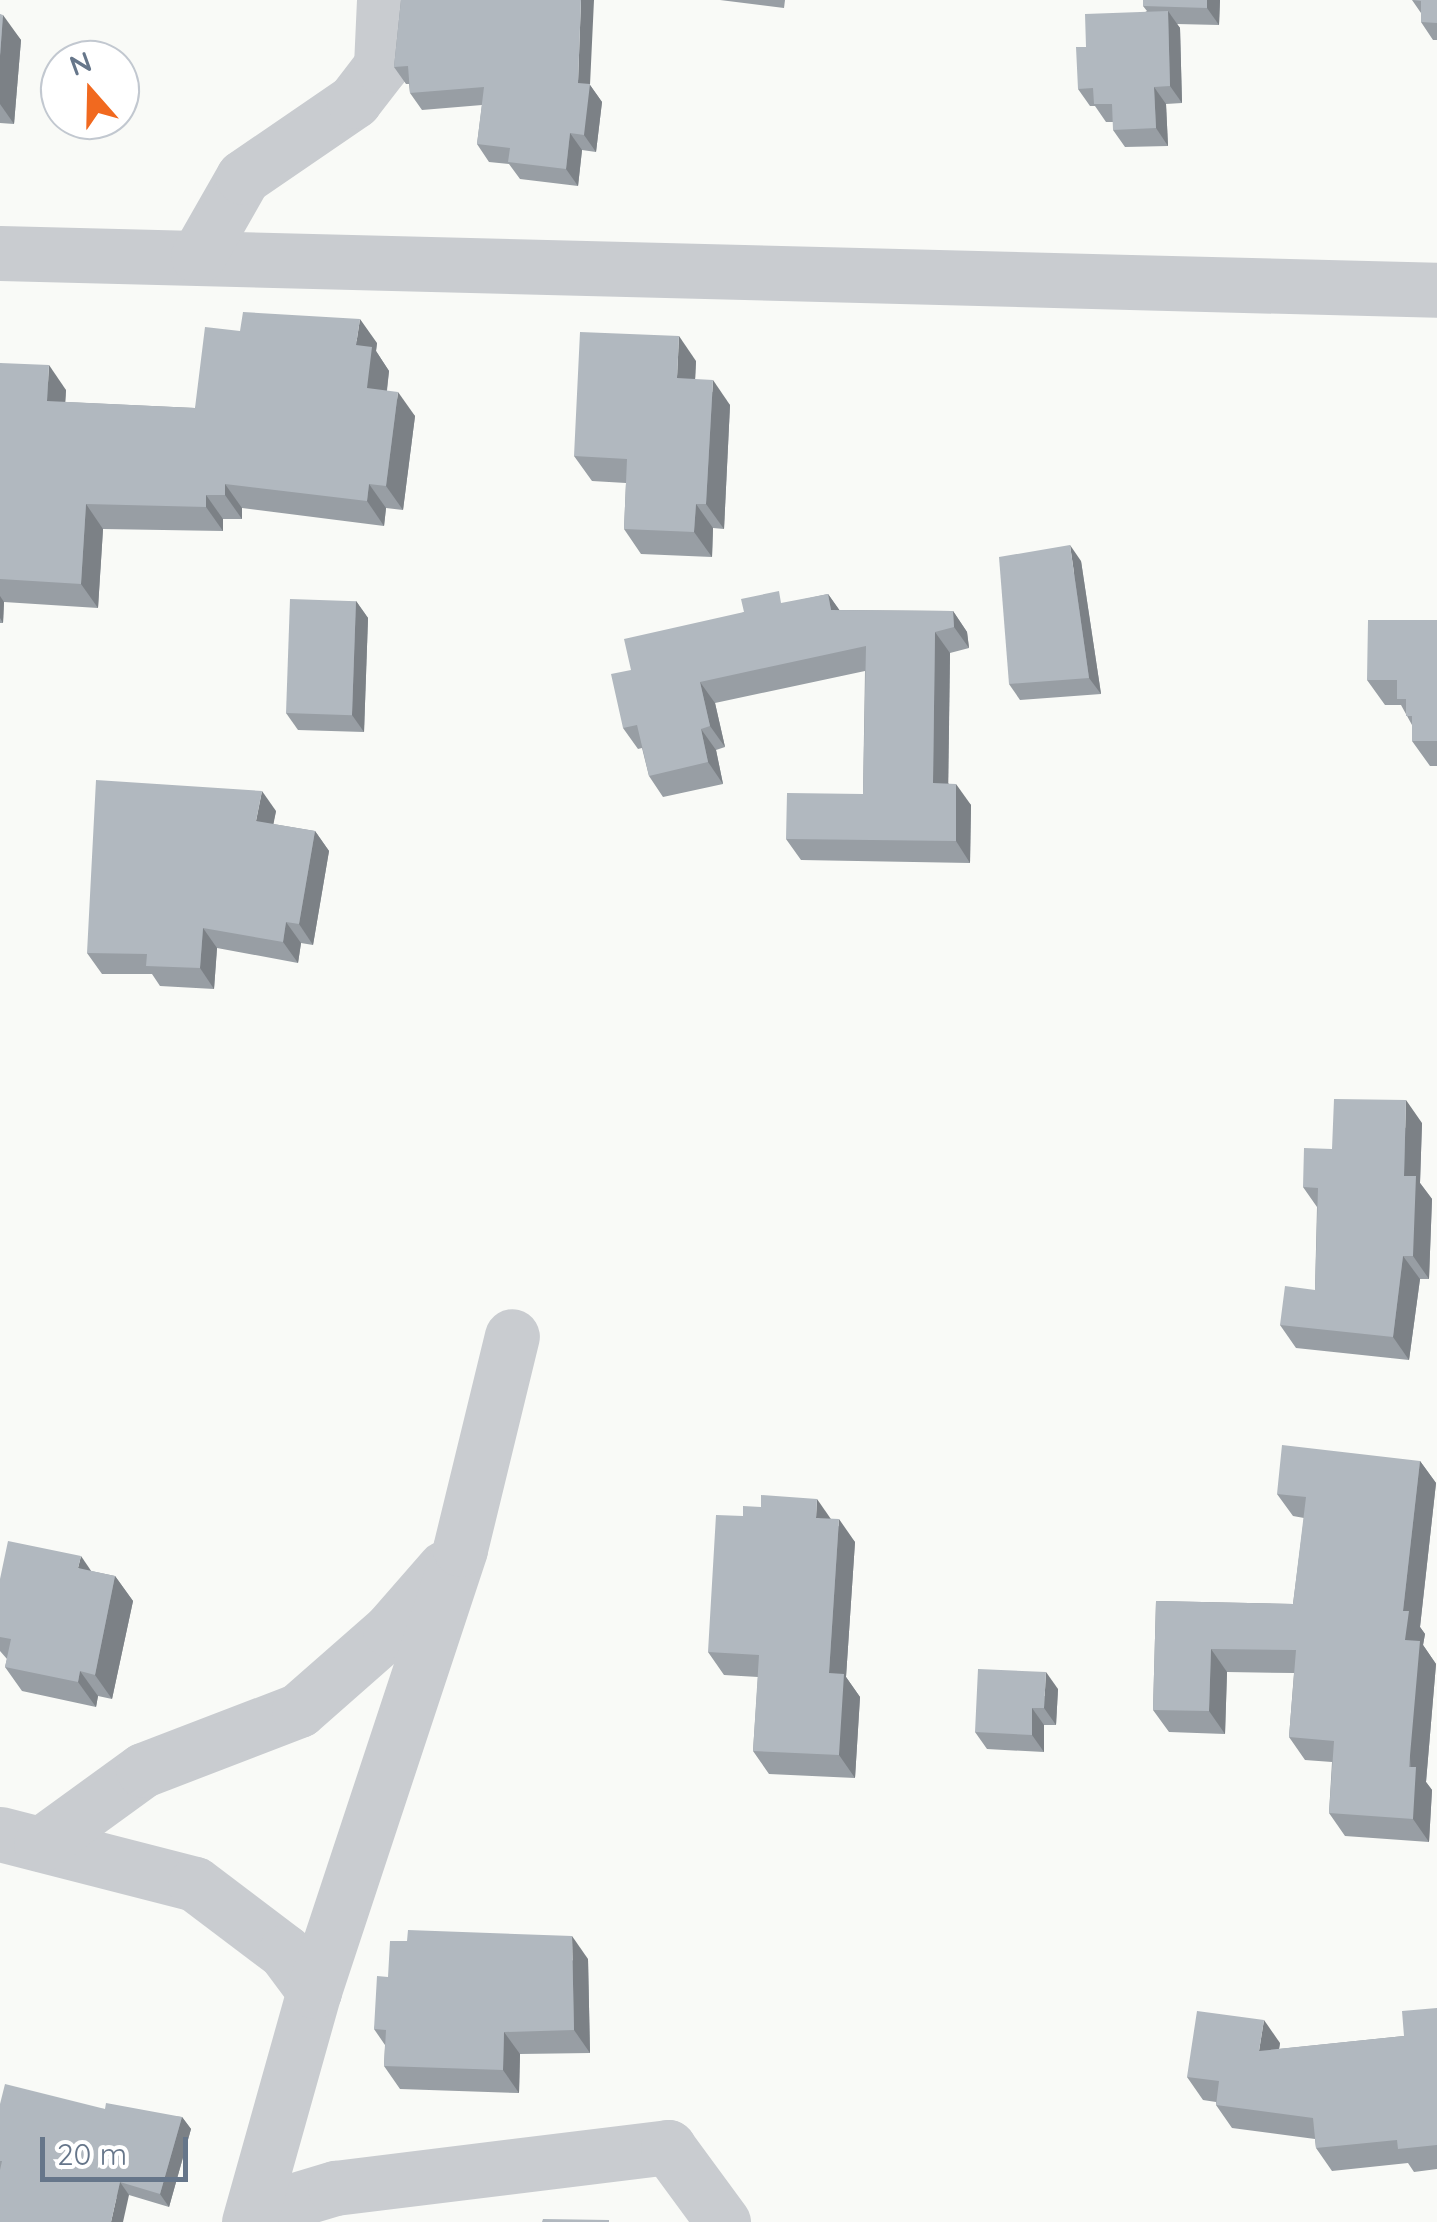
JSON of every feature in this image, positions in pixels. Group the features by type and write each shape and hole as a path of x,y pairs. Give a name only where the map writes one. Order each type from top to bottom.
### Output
{"street":[{"path":"198,256 243,177 354,101 381,66 384,0"},
{"path":"0,253 1437,290"},
{"path":"250,2217 314,1992 460,1549 512,1336"},
{"path":"21,1839 143,1770 298,1710 390,1630 460,1549"},
{"path":"21,1839 195,1884 286,1952 314,1992"},
{"path":"250,2217 334,2188 668,2148 722,2222"}],"building":[{"path":"401,0 581,0 578,83 590,84 584,135 570,133 566,169 508,162 510,148 477,144 484,87 410,93 408,66 394,67"},
{"path":"1143,0 1207,0 1207,8 1143,6"},
{"path":"1412,0 1437,0 1437,23 1421,22 1421,1"},
{"path":"1168,11 1170,86 1154,87 1156,128 1113,130 1112,104 1094,104 1093,88 1078,89 1076,47 1086,47 1085,14"},
{"path":"0,14 3,15 0,56"},
{"path":"243,312 360,319 356,345 372,347 367,388 398,392 386,486 369,484 367,501 225,484 225,495 206,495 206,507 86,504 81,584 0,579 0,363 49,365 47,401 195,408 205,327 240,331"},
{"path":"580,332 679,336 677,378 713,380 706,504 696,504 694,532 624,529 627,459 574,456"},
{"path":"1070,545 1089,678 1009,684 999,557"},
{"path":"779,591 781,603 828,594 831,610 953,611 954,627 935,632 933,783 956,784 956,841 786,839 787,793 863,794 866,646 700,682 710,726 701,729 708,762 649,776 637,725 623,728 611,674 631,670 624,639 744,612 741,599"},
{"path":"290,599 356,601 352,715 286,713"},
{"path":"1368,620 1437,620 1437,741 1412,741 1412,716 1406,716 1406,699 1397,699 1397,680 1367,680"},
{"path":"96,780 262,791 256,821 315,831 299,924 286,922 283,942 203,928 200,968 146,966 147,954 87,953"},
{"path":"1334,1099 1406,1100 1404,1176 1416,1176 1413,1256 1403,1256 1393,1337 1280,1325 1285,1286 1315,1290 1318,1188 1303,1187 1304,1148 1332,1149"},
{"path":"1282,1445 1420,1461 1403,1611 1409,1611 1405,1640 1420,1641 1409,1767 1416,1767 1413,1819 1329,1813 1334,1741 1289,1737 1296,1650 1211,1649 1209,1711 1153,1710 1156,1601 1293,1604 1306,1497 1277,1494"},
{"path":"761,1495 817,1499 816,1518 839,1519 829,1673 844,1674 839,1755 753,1751 759,1655 708,1652 716,1515 743,1516 743,1506 761,1507"},
{"path":"8,1541 81,1556 78,1568 115,1576 95,1675 80,1671 78,1682 5,1667 11,1639 0,1637 0,1579"},
{"path":"978,1669 1046,1672 1044,1708 1032,1708 1032,1735 975,1732"},
{"path":"408,1930 572,1936 574,2030 504,2032 503,2070 384,2066 386,2030 374,2029 377,1976 388,1977 390,1941 407,1941"},
{"path":"1437,2008 1437,2145 1398,2149 1397,2140 1316,2148 1313,2118 1216,2105 1219,2081 1187,2077 1197,2011 1264,2020 1259,2051 1404,2036 1402,2011"},
{"path":"5,2084 105,2109 106,2103 182,2117 160,2194 120,2182 111,2222 0,2222 0,2104"},
{"path":"609,2220 609,2222 542,2222"}]}
